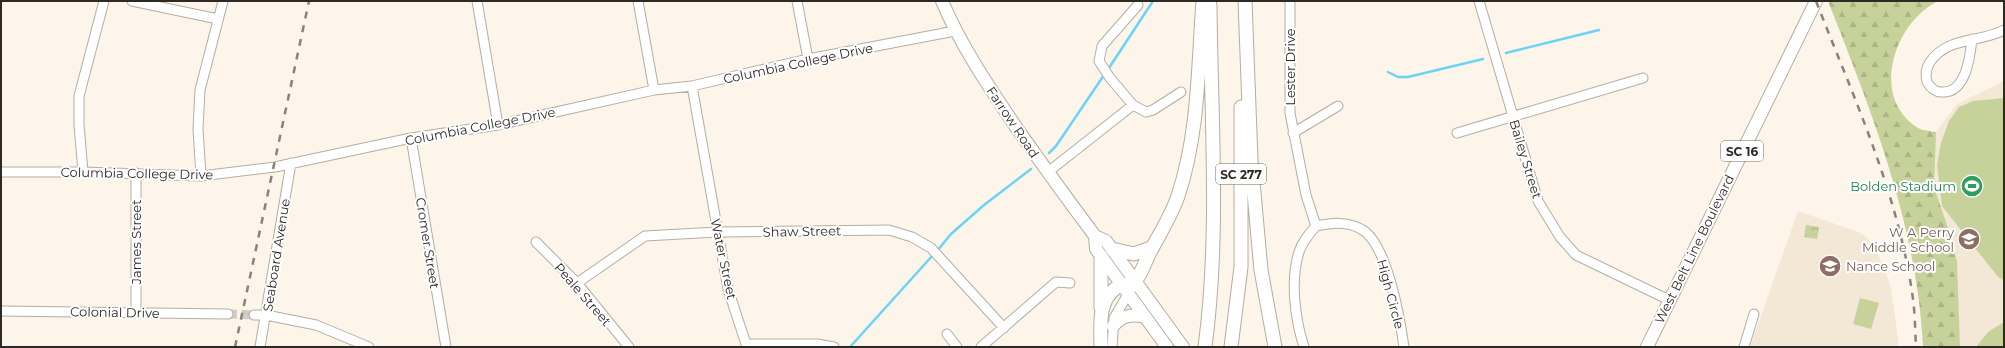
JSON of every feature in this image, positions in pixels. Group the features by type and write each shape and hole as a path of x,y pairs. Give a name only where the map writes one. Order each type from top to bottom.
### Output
{"highway":[{"path":"1100,319 1108,296 1116,288 1125,290 1135,280 1166,224 1178,197 1190,152 1195,123 1203,1"},
{"name":"SC 277","path":"1205,347 1211,299 1214,247 1210,1"},
{"name":"SC 277","path":"1231,347 1241,267 1240,1"},
{"path":"1245,1 1251,160 1255,207 1261,270 1275,347"},
{"path":"1112,249 1134,254 1153,246"},
{"path":"1101,347 1100,319 1102,258"}],"main road":[{"name":"Farrow Road","path":"942,1 955,31 994,95 1095,236 1106,241 1183,347"},
{"name":"West Belt Line Boulevard","path":"1647,347 1668,300 1816,1"},
{"name":"Farrow Road","path":"1095,236 1096,249 1167,347"},
{"path":"1113,326 1125,316 1137,315 1145,317"}],"street":[{"path":"84,172 79,125 79,96 104,1"},
{"path":"132,1 218,19"},
{"path":"201,176 198,129 200,90 223,1"},
{"path":"477,1 498,125"},
{"path":"638,1 654,90"},
{"path":"797,1 808,59"},
{"name":"Lester Drive","path":"1290,1 1290,113 1306,195 1316,226"},
{"name":"Bailey Street","path":"1482,2 1513,117 1538,200 1560,237 1576,255 1668,300"},
{"path":"1138,5 1102,46 1099,61 1110,78 1132,105 1146,112 1153,110 1181,92"},
{"path":"1972,39 1970,57 1960,82 1947,91 1938,91 1932,88 1927,81 1926,72 1932,59 1951,45 1972,39 2004,30"},
{"name":"Columbia College Drive","path":"1,172 136,173 201,176 275,167 411,138 498,125 654,90 692,86 808,59 955,31"},
{"path":"1457,133 1643,78"},
{"name":"Water Street","path":"692,86 728,289 746,345 817,344 834,347"},
{"path":"1048,172 1132,105"},
{"path":"1293,132 1338,106"},
{"name":"Cromer Street","path":"411,138 446,347"},
{"name":"Seaboard Avenue","path":"260,347 291,163"},
{"name":"James Street","path":"136,173 136,312"},
{"name":"High Circle","path":"1316,226 1343,222 1361,229 1370,236 1383,259 1396,302 1404,347"},
{"path":"1304,347 1299,331 1295,292 1296,265 1300,251 1307,236 1316,226"},
{"name":"Shaw Street","path":"577,284 645,236 717,232 889,230 912,237 931,248 1004,328"},
{"name":"Peale Street","path":"536,242 577,284 625,346"},
{"path":"981,347 1056,282 1070,283"},
{"path":"1112,347 1114,318 1125,290"},
{"name":"Colonial Drive","path":"1,311 228,314"},
{"path":"1744,347 1754,314"},
{"path":"254,315 266,315 316,325 369,347"},
{"path":"947,334 957,347"}],"shaded area":[{"name":"W A Perry Middle School","path":"2004,81 2004,347 1948,347 1928,206 1936,132 1957,104"},
{"name":"Nance School","path":"1798,211 1861,233 1874,244 1891,287 1899,347 1750,347"}],"green space":[{"path":"1828,1 1938,1 1922,12 1909,26 1899,43 1893,61 1891,80 1894,98 1903,115 1918,128 1936,132 1934,187 1947,225 1957,262 1960,347 1923,347 1919,302 1912,257 1902,213 1890,170 1861,85"},
{"name":"Bolden Stadium","path":"2004,98 2004,280 1998,277 1942,206 1937,165 1941,143 1949,121 1959,107 1973,101"},
{"path":"1806,225 1819,227 1817,239 1804,237"},
{"path":"1860,298 1879,303 1871,329 1853,324"},
{"path":"2004,322 2004,347 1976,347 1988,332"}],"waterway":[{"path":"1107,71 1153,1"},
{"path":"1506,53 1599,30"},
{"path":"1388,72 1398,77 1408,77 1483,59"},
{"path":"1049,153 1056,146 1104,75"},
{"path":"937,251 951,234 984,205 1031,169"},
{"path":"850,347 933,255"}],"tunnel":[{"path":"228,314 254,315"}],"railway":[{"path":"235,347 309,1"},
{"path":"1816,1 1859,108 1896,217 1912,292 1916,347"}],"place":[{"name":"Bolden Stadium","path":"1972,186"},
{"name":"W A Perry Middle School","path":"1969,239"},
{"name":"Nance School","path":"1830,266"}]}
